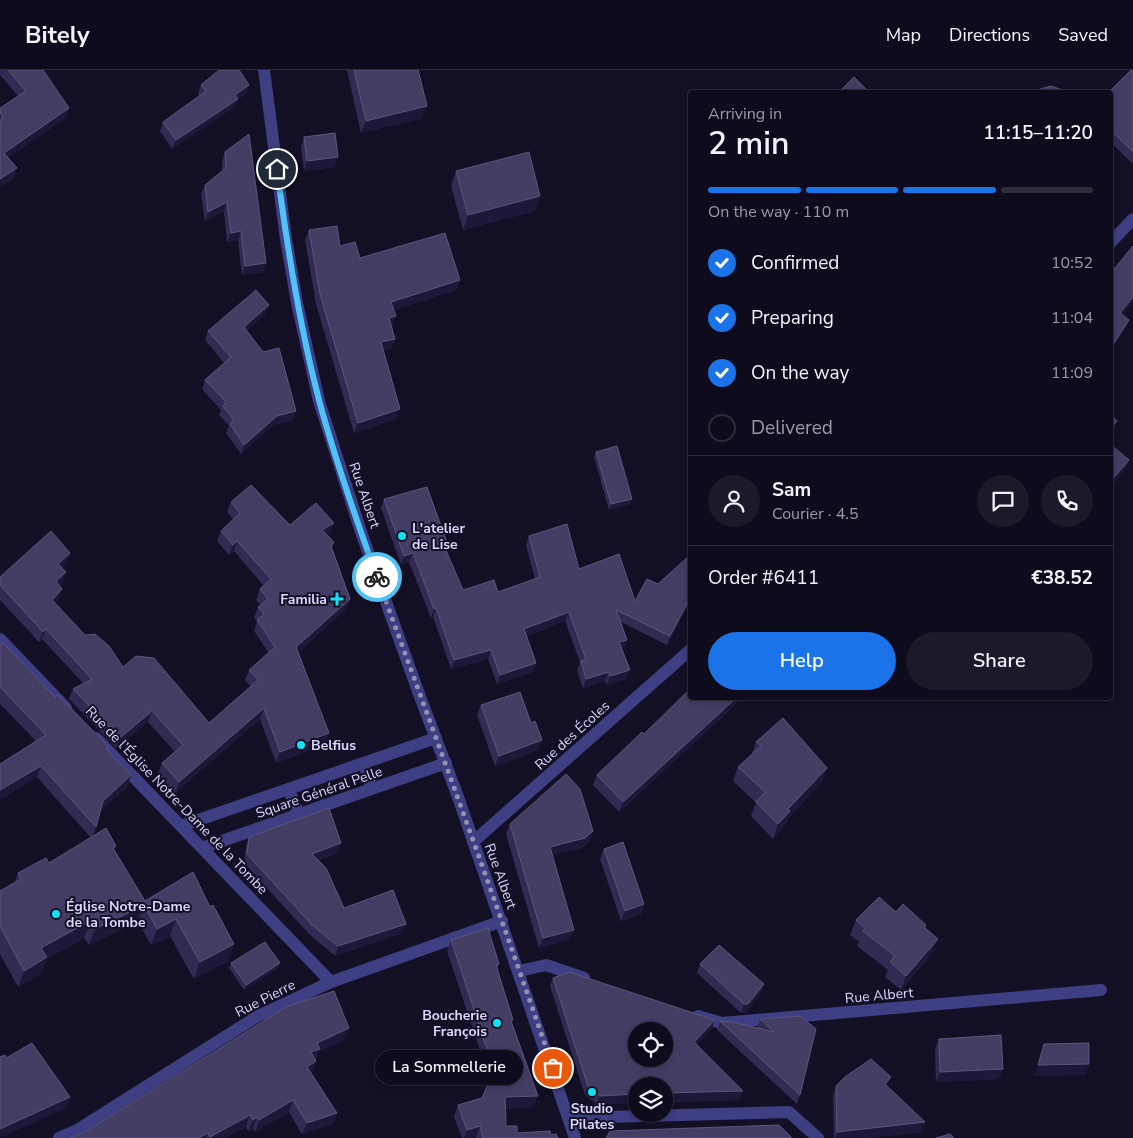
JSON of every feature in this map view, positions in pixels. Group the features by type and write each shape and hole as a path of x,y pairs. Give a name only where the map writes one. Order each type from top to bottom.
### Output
{"street":[{"name":"Rue Albert","path":"264,70 297,303 319,401 361,532 502,921 570,1118 575,1138"},
{"path":"1113,240 1133,219"},
{"name":"Rue de l’Église Notre-Dame de la Tombe","path":"0,640 331,982"},
{"name":"Rue des Écoles","path":"473,842 688,652"},
{"name":"Square Général Pelle","path":"182,826 436,738"},
{"name":"Square Général Pelle","path":"202,848 446,763"},
{"path":"364,764 372,789"},
{"path":"289,790 298,815"},
{"name":"Rue Pierre","path":"59,1138 77,1130 258,1016 331,982 502,921"},
{"path":"519,971 546,965 593,980"},
{"name":"Rue Albert","path":"685,1011 722,1023 1101,990"},
{"path":"570,1118 790,1112 818,1138"}],"building":[{"path":"8,70 43,70 69,108 4,153 17,168 0,179 0,121 3,117 0,108 26,91"},
{"path":"219,70 239,70 249,85 235,95 238,99 176,140 163,122 206,91 201,85"},
{"path":"354,70 418,70 427,106 366,121"},
{"path":"1133,70 1133,152 1113,132 1113,90 1111,90"},
{"path":"854,77 867,90 841,90"},
{"path":"1051,86 1062,90 1039,90"},
{"path":"335,133 338,157 307,161 304,137"},
{"path":"249,134 266,263 245,266 241,231 231,233 227,202 208,212 205,185 226,168 225,152"},
{"path":"529,152 540,196 468,215 456,171"},
{"path":"337,226 340,246 355,242 360,258 445,233 460,280 391,302 396,316 389,318 395,339 381,342 400,409 358,423 320,294 309,230"},
{"path":"1133,246 1133,297 1120,313 1129,320 1113,344 1113,270"},
{"path":"256,290 269,305 244,327 263,352 279,348 296,411 277,416 244,445 230,424 234,420 223,406 226,402 205,380 231,357 208,331"},
{"path":"1113,417 1117,421 1113,426"},
{"path":"617,446 632,499 611,504 596,452"},
{"path":"1113,447 1129,460 1113,479"},
{"path":"251,485 290,525 316,503 334,523 322,530 334,542 331,546 350,599 296,647 329,733 280,752 264,708 179,782 162,763 183,745 152,711 120,738 73,689 92,679 46,629 43,632 0,585 0,577 51,531 70,553 58,564 66,572 56,581 62,589 52,600 85,635 95,634 109,646 123,667 136,656 154,658 209,723 258,680 249,670 275,647 257,620 264,614 258,607 268,599 260,589 271,579 237,541 233,545 221,531 240,513 231,502"},
{"path":"427,487 446,540 442,541 463,590 494,580 498,592 540,577 529,536 567,524 579,569 619,554 635,601 647,579 658,584 688,557 688,602 670,636 616,610 627,640 619,642 630,670 610,676 609,672 586,679 581,661 586,659 569,612 524,629 536,663 500,675 491,650 454,660 436,608 434,609 413,553 404,556 384,499"},
{"path":"3,643 55,697 58,695 108,746 106,749 131,775 103,801 96,827 41,766 0,790 0,764 46,735 0,687 0,645"},
{"path":"688,691 688,700 734,700 623,802 597,775 642,732 644,734"},
{"path":"520,692 531,723 535,721 542,740 499,756 481,705"},
{"path":"783,718 827,768 788,809 790,811 778,824 756,802 765,792 738,767 761,746 756,742"},
{"path":"566,774 580,789 593,831 585,838 550,847 574,930 543,938 510,824"},
{"path":"329,808 341,843 312,854 326,868 344,908 393,890 406,924 338,946 312,925 247,854 249,837"},
{"path":"106,828 116,846 113,848 145,901 193,872 210,907 213,905 234,944 200,962 176,919 157,929 144,905 95,929 90,921 41,948 47,957 24,971 0,926 0,891 21,879 18,873 46,858 49,863"},
{"path":"623,842 644,904 625,911 604,849"},
{"path":"879,897 896,912 903,904 938,939 906,976 890,962 895,956 863,931 865,928 856,920"},
{"path":"488,928 499,964 496,965 513,1020 511,1021 538,1096 505,1097 506,1126 517,1126 517,1133 550,1131 551,1135 556,1134 558,1138 483,1138 480,1126 467,1130 458,1105 482,1098 494,1070 451,940"},
{"path":"265,942 280,963 246,985 231,963"},
{"path":"719,945 764,984 748,1004 744,1004 700,964"},
{"path":"569,972 715,1020 694,1042 743,1091 673,1093 673,1077 628,1077 628,1094 600,1096 588,1086 553,978"},
{"path":"334,991 349,1028 317,1043 320,1049 311,1052 316,1061 307,1067 337,1113 307,1123 293,1100 259,1120 257,1117 253,1120 250,1115 210,1137 208,1133 199,1138 71,1138 87,1131 286,1007"},
{"path":"800,1016 816,1029 800,1095 720,1021 733,1022 774,1032 760,1019"},
{"path":"1001,1035 1003,1069 940,1072 939,1039"},
{"path":"32,1043 70,1097 0,1129 0,1057 5,1055 6,1058"},
{"path":"1089,1043 1089,1064 1038,1065 1044,1044"},
{"path":"871,1059 891,1077 885,1084 925,1122 837,1132 836,1086 845,1077"},
{"path":"779,1125 792,1138 606,1138 610,1131"},
{"path":"950,1134 954,1138 936,1138"}],"way so far":[{"path":"377,577 418,694 458,797 553,1068"}],"place":[{"name":"L'atelier de Lise","path":"402,536"},
{"name":"Familia","path":"337,599"},
{"name":"Belfius","path":"301,745"},
{"name":"Église Notre-Dame de la Tombe","path":"56,914"},
{"name":"Boucherie François","path":"497,1023"},
{"name":"La Sommellerie","path":"553,1068"},
{"name":"Studio Pilates","path":"592,1092"}],"route":[{"path":"277,169 297,303 319,401 340,470 377,577"}]}
